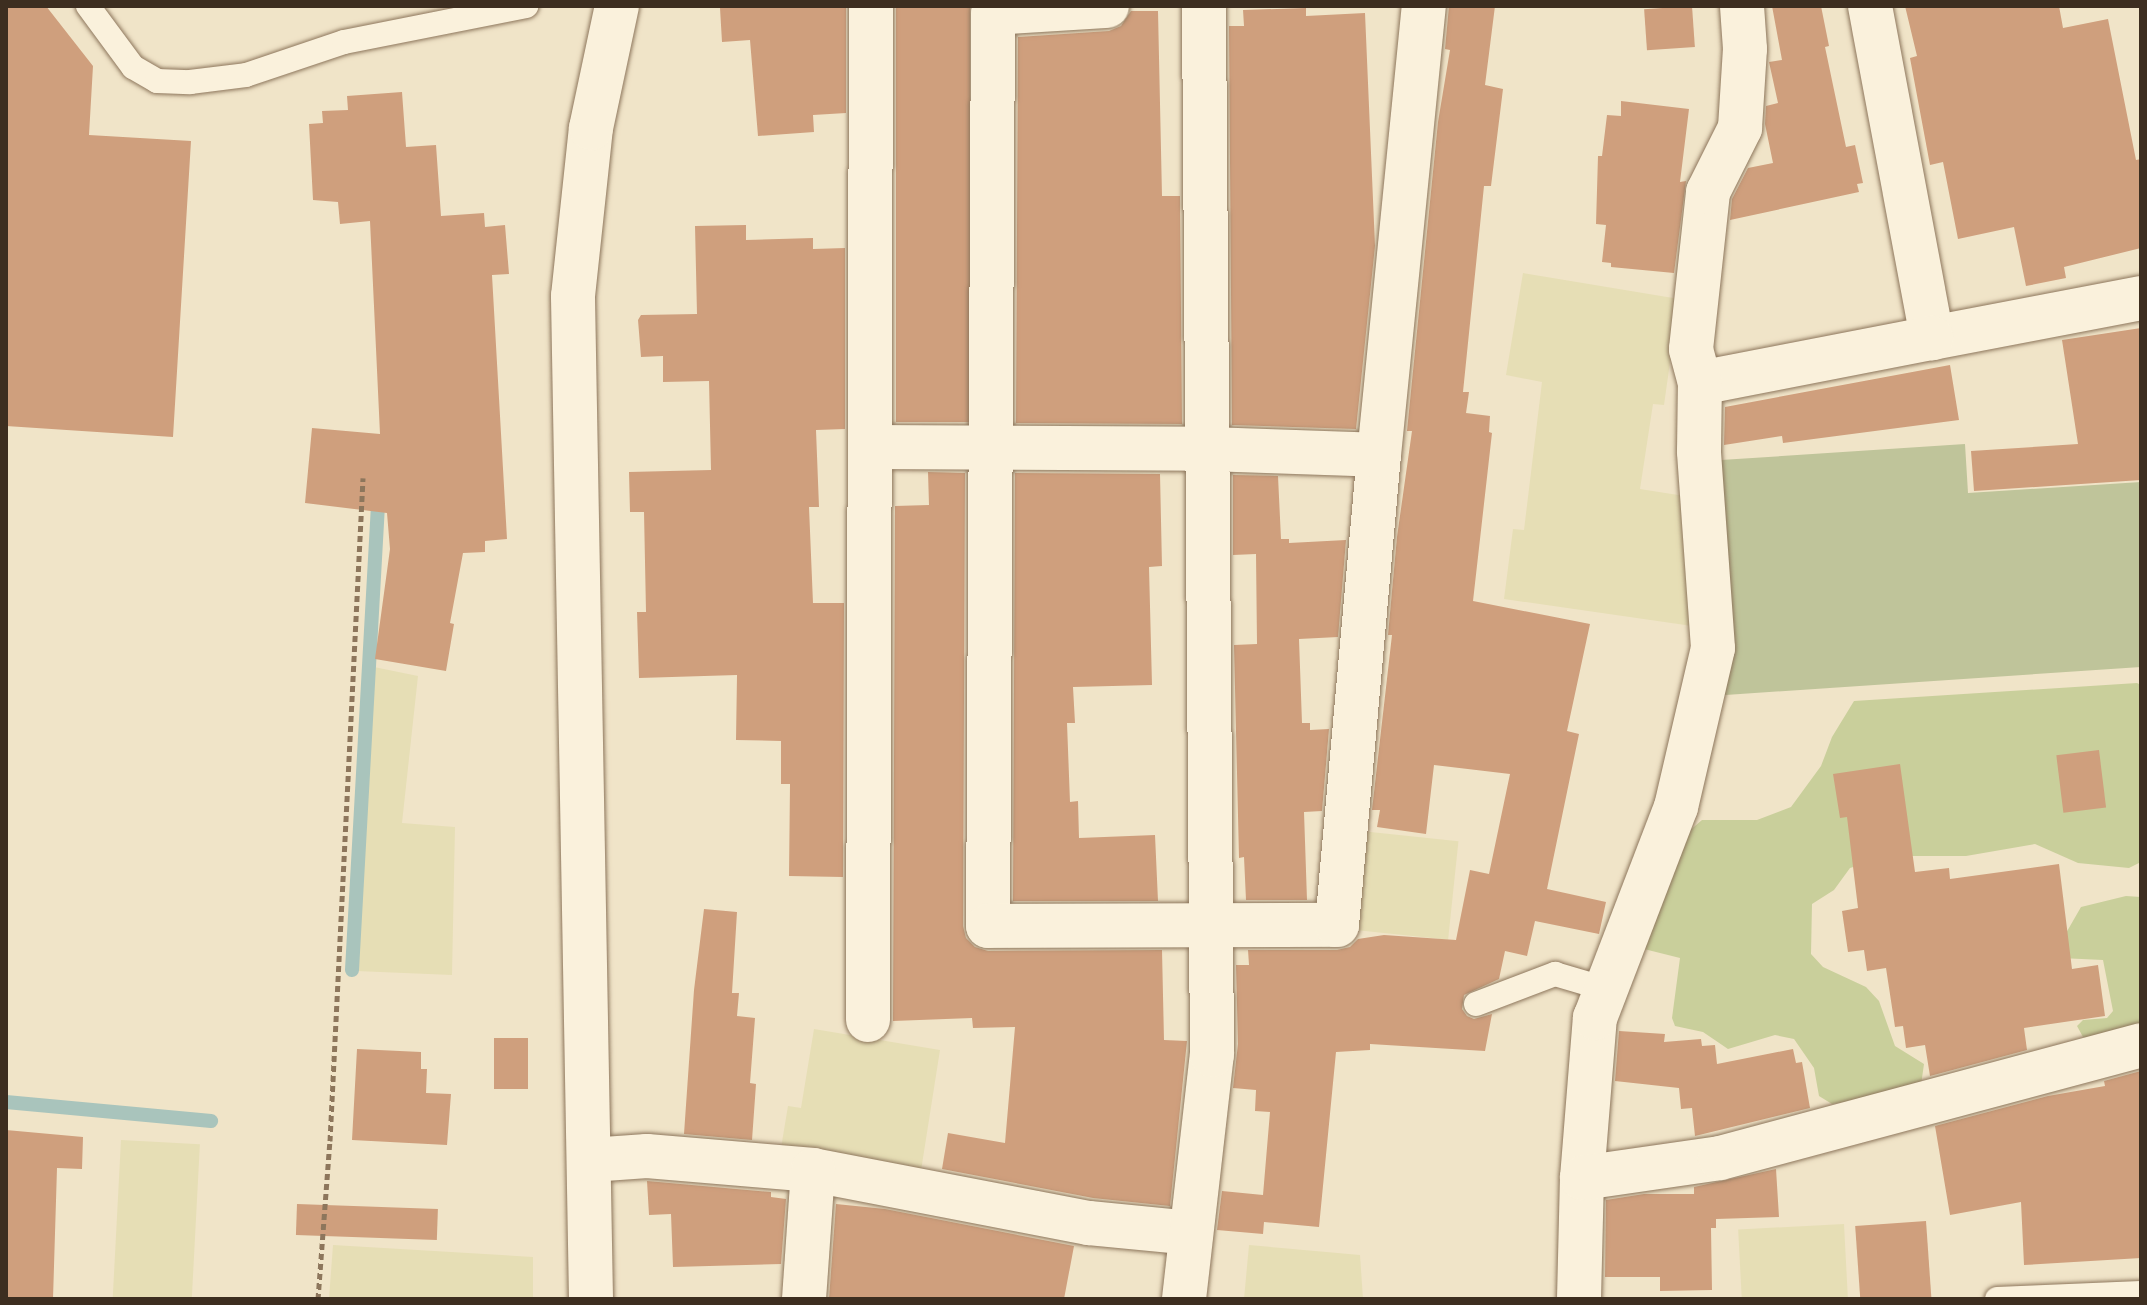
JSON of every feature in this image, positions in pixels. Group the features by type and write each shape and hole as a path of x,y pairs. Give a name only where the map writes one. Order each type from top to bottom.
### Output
{"street":[{"path":"591,1299 573,296 591,128 617,6"},
{"path":"868,1020 871,6"},
{"path":"1107,6 993,13 988,447 988,926 1337,925 1379,455 1424,6"},
{"path":"1184,1299 1212,1055 1204,6"},
{"path":"1579,1299 1582,1178 1595,1018 1676,807 1713,648 1699,451 1700,383 1691,349 1708,192 1740,128 1745,49 1742,6"},
{"path":"1870,6 1932,338"},
{"path":"1700,383 2141,298"},
{"path":"872,447 1208,449 1379,455"},
{"path":"1582,1178 1720,1158 2141,1045"},
{"path":"590,1160 647,1156 813,1170 1089,1223 1191,1233"},
{"path":"804,1299 813,1170"}],"lane":[{"path":"88,6 133,67 157,81 190,82 246,75 344,42 526,6"},
{"path":"1476,1004 1555,974 1606,989"},
{"path":"1997,1299 2141,1293"}],"path":[{"path":"318,1299 330,1141 363,478"}],"shaded area":[{"path":"1523,273 1679,299 1664,405 1653,404 1640,489 1697,498 1699,627 1504,599 1513,529 1524,530 1542,382 1506,375"},
{"path":"374,667 418,676 402,823 455,827 452,975 356,971"},
{"path":"1361,831 1458,841 1448,940 1351,929"},
{"path":"814,1029 940,1050 920,1177 780,1154 788,1106 801,1108"},
{"path":"121,1140 200,1144 192,1299 113,1299"},
{"path":"1844,1224 1848,1299 1742,1299 1738,1230"},
{"path":"333,1245 533,1257 533,1299 329,1299"},
{"path":"1249,1245 1360,1255 1363,1299 1244,1299"}],"green space":[{"path":"1965,444 1968,493 2141,482 2141,667 1711,696 1721,460"},
{"path":"2141,685 2141,862 2129,868 2078,863 2035,844 1966,856 1889,856 1850,868 1834,890 1812,904 1811,954 1823,967 1866,987 1879,1001 1895,1046 1924,1064 1921,1085 1880,1098 1832,1104 1819,1096 1814,1068 1794,1039 1775,1035 1728,1049 1703,1032 1675,1026 1672,1018 1680,958 1644,949 1681,838 1702,820 1757,820 1791,807 1821,766 1832,737 1854,701"},
{"path":"2126,896 2141,897 2141,1026 2091,1040 2083,1037 2077,1026 2083,1020 2107,1018 2113,1011 2103,960 2060,958 2058,947 2081,907"}],"building":[{"path":"6,6 46,6 93,66 89,135 191,141 173,437 6,426"},
{"path":"846,6 846,113 813,115 814,132 758,136 750,40 722,42 720,8"},
{"path":"896,6 970,6 970,422 896,422"},
{"path":"1449,6 1495,6 1485,85 1503,89 1491,186 1484,186 1463,392 1469,392 1466,413 1490,416 1489,432 1492,433 1473,601 1590,624 1567,731 1579,734 1547,889 1606,902 1599,934 1535,921 1527,956 1505,951 1499,979 1464,995 1462,1009 1467,1016 1474,1019 1492,1014 1485,1051 1370,1044 1370,1050 1336,1052 1319,1227 1264,1222 1263,1234 1217,1230 1222,1191 1263,1195 1270,1112 1255,1111 1256,1090 1233,1088 1238,1044 1236,965 1249,965 1248,950 1337,950 1350,947 1358,939 1384,935 1456,940 1470,870 1489,874 1510,774 1434,765 1426,834 1377,827 1380,810 1372,810 1392,635 1388,635 1397,537 1412,431 1407,431 1438,122 1450,50 1445,49"},
{"path":"1692,6 1695,47 1647,50 1644,9"},
{"path":"1772,6 1821,6 1829,46 1825,47 1846,147 1855,145 1863,183 1857,184 1859,192 1730,220 1732,199 1748,168 1773,163 1765,124 1766,106 1778,103 1769,62 1782,60"},
{"path":"1905,6 2059,6 2063,28 2108,19 2136,160 2141,159 2141,248 2064,267 2066,278 2026,286 2014,227 1958,239 1943,162 1930,165 1910,58 1917,56"},
{"path":"1306,8 1306,16 1365,13 1375,246 1356,429 1232,425 1229,26 1244,26 1243,10"},
{"path":"1131,11 1158,11 1162,196 1180,196 1182,424 1016,423 1018,37 1109,31 1121,26"},
{"path":"402,92 406,147 436,145 441,216 484,213 485,227 505,225 509,274 492,275 507,539 485,541 485,552 463,553 450,623 454,624 446,671 375,659 390,549 387,513 305,503 312,428 380,434 370,221 340,224 338,202 313,200 309,124 323,123 322,111 348,110 347,96"},
{"path":"1621,101 1689,109 1680,182 1686,181 1674,273 1611,267 1611,263 1602,262 1606,225 1596,224 1598,156 1602,156 1607,115 1621,116"},
{"path":"746,225 746,240 813,238 813,249 845,248 845,429 816,430 819,507 809,507 813,603 844,603 843,877 789,876 790,784 781,784 781,741 736,740 737,675 639,678 637,612 646,612 644,512 630,512 629,472 711,470 709,381 663,382 663,356 641,357 638,320 641,315 697,314 695,226"},
{"path":"2141,328 2141,480 1974,491 1971,451 2078,444 2062,340"},
{"path":"1950,365 1959,420 1783,443 1782,436 1724,445 1725,407"},
{"path":"928,472 965,473 963,926 966,938 975,947 988,951 1162,950 1164,1040 1187,1041 1170,1206 1093,1198 942,1169 948,1133 1005,1143 1015,1027 973,1028 972,1018 893,1021 895,506 929,505"},
{"path":"1015,473 1160,474 1162,566 1149,567 1152,685 1073,687 1075,723 1067,723 1070,802 1078,801 1079,838 1155,835 1158,901 1013,901"},
{"path":"1233,475 1278,476 1281,539 1289,539 1289,543 1346,540 1338,637 1299,639 1302,723 1310,723 1310,730 1329,729 1322,811 1304,812 1307,900 1246,900 1244,857 1239,858 1234,645 1257,644 1256,554 1233,555"},
{"path":"2099,750 2106,808 2063,813 2056,755"},
{"path":"1900,764 1915,872 1949,868 1950,879 2059,864 2072,969 2098,965 2105,1016 2024,1028 2027,1050 1930,1076 1925,1045 1906,1048 1903,1026 1895,1027 1886,968 1867,971 1864,950 1848,952 1842,911 1858,908 1847,817 1840,818 1833,774"},
{"path":"704,909 737,912 732,993 739,993 737,1016 755,1018 750,1083 756,1084 752,1140 684,1134 694,990"},
{"path":"1619,1031 1665,1034 1664,1042 1701,1039 1702,1046 1715,1045 1717,1064 1793,1049 1796,1063 1802,1062 1810,1108 1695,1136 1692,1108 1681,1109 1679,1088 1615,1081"},
{"path":"494,1038 528,1038 528,1089 494,1089"},
{"path":"357,1049 421,1052 421,1069 427,1069 426,1093 451,1094 447,1145 352,1140"},
{"path":"2141,1071 2141,1258 2024,1265 2021,1202 1950,1215 1935,1126 2048,1096 2105,1086 2104,1081"},
{"path":"6,1130 83,1137 82,1169 57,1168 53,1299 6,1299"},
{"path":"1776,1169 1779,1217 1716,1219 1716,1228 1711,1228 1712,1290 1660,1291 1660,1277 1605,1277 1606,1200 1644,1194 1694,1194 1694,1187"},
{"path":"647,1181 771,1192 771,1197 786,1199 781,1264 673,1267 671,1214 649,1215"},
{"path":"297,1204 438,1209 437,1240 296,1235"},
{"path":"836,1204 885,1209 1074,1246 1064,1299 829,1299"},
{"path":"1926,1221 1931,1299 1860,1299 1855,1226"}],"waterway":[{"path":"352,970 379,494"},
{"path":"6,1102 211,1121"}]}
